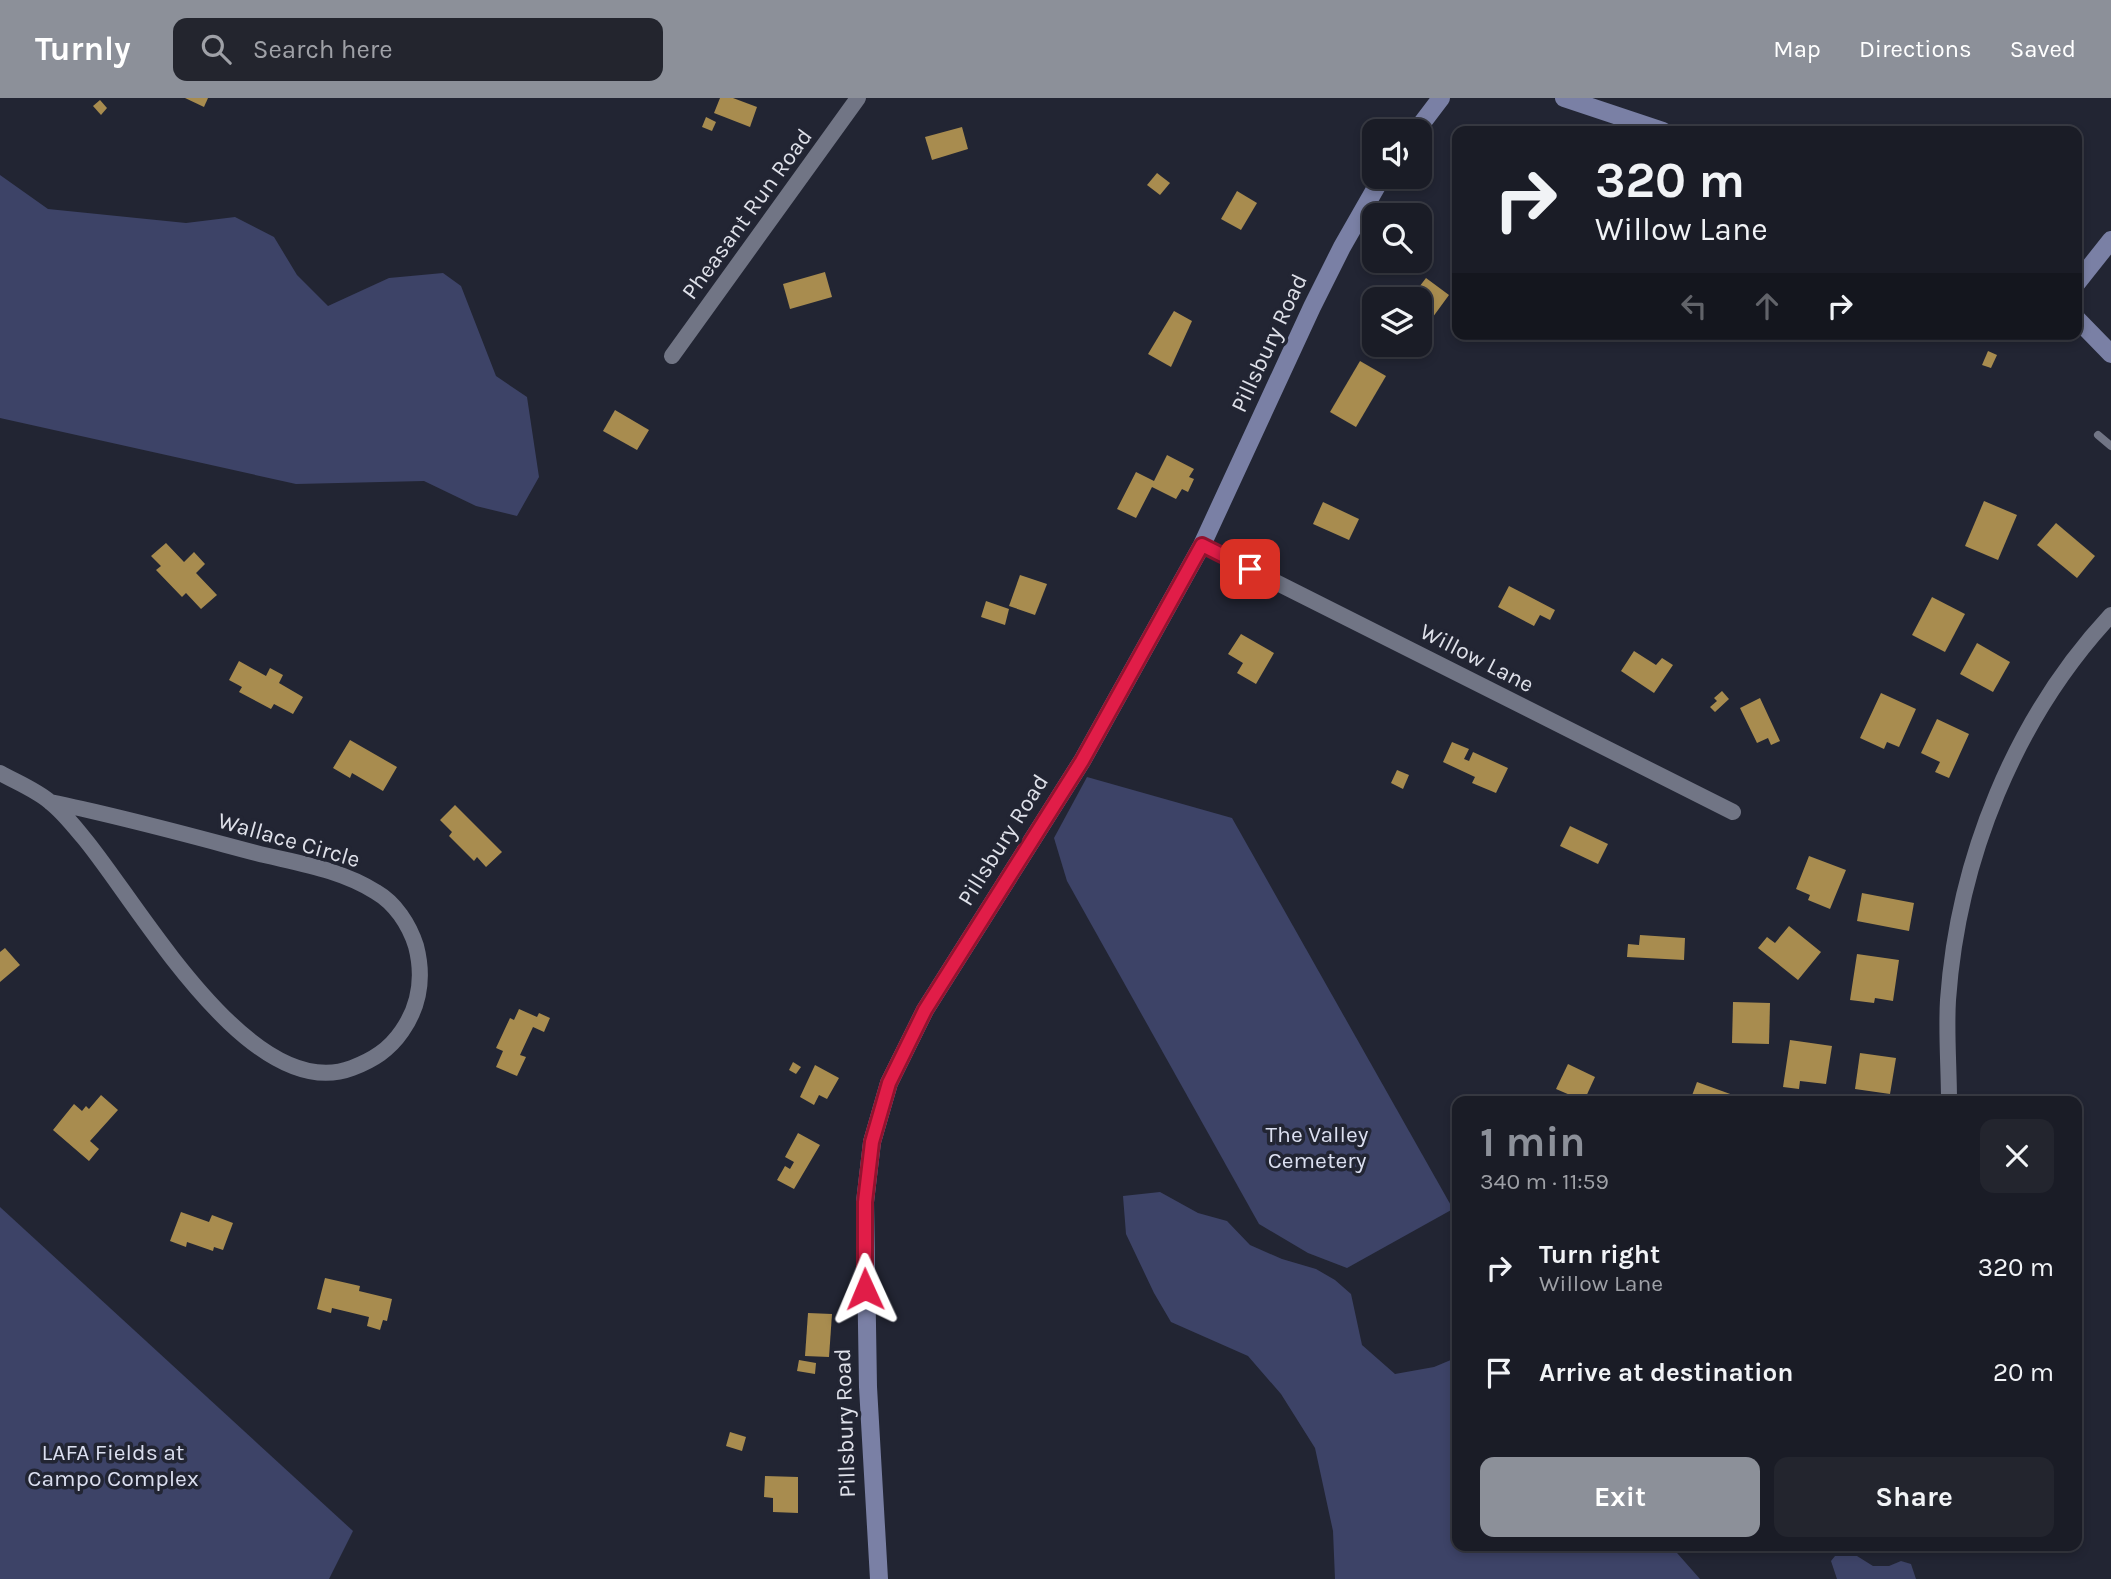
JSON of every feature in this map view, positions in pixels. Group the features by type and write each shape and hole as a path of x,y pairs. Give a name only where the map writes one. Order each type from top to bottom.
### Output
{"street":[{"path":"1425,119 1441,98"},
{"path":"1564,98 1648,126"},
{"name":"Pheasant Run Road","path":"672,356 856,99"},
{"name":"Pillsbury Road","path":"879,1579 867,1387 865,1202 872,1142 889,1083 925,1010 1082,761 1202,545 1312,307 1375,189"},
{"path":"2082,277 2111,240"},
{"path":"2082,324 2111,354"},
{"name":"Willow Lane","path":"1202,545 1733,812"},
{"path":"1949,1096 1948,1000 1953,958 1970,877 1989,813 2025,738 2065,670 2111,615"},
{"name":"Wallace Circle","path":"0,772 50,802 94,851 193,982 249,1042 266,1054 304,1070 324,1073 345,1071 382,1054 397,1039 417,1003 421,983 420,962 407,923 378,893 341,875 103,813 50,802"}],"lane":[{"path":"2098,435 2111,446"}],"green space":[{"path":"0,175 48,209 186,223 235,217 274,237 297,275 328,306 389,278 443,273 461,286 496,376 527,397 539,477 517,516 476,506 424,481 296,484 0,418"},
{"name":"The Valley Cemetery","path":"1087,777 1232,818 1452,1210 1347,1268 1308,1253 1259,1224 1067,881 1054,838"},
{"path":"1160,1192 1198,1213 1227,1221 1250,1245 1282,1259 1316,1269 1335,1280 1351,1294 1362,1345 1395,1374 1434,1367 1452,1360 1452,1551 1675,1551 1700,1579 1335,1579 1333,1531 1315,1448 1281,1394 1248,1356 1171,1322 1126,1234 1123,1196"},
{"name":"LAFA Fields at Campo Complex","path":"0,1207 353,1531 329,1579 0,1579"},
{"path":"1835,1556 1857,1556 1873,1566 1889,1566 1901,1561 1911,1564 1916,1579 1837,1579 1831,1561"}],"building":[{"path":"185,98 208,98 204,107"},
{"path":"720,98 733,98 757,107 750,127 714,113"},
{"path":"100,100 107,108 101,115 93,106"},
{"path":"706,117 716,122 712,131 702,127"},
{"path":"962,127 968,149 932,160 925,137"},
{"path":"1157,173 1170,183 1160,195 1147,185"},
{"path":"1237,191 1257,203 1241,230 1221,219"},
{"path":"825,272 832,297 790,309 783,284"},
{"path":"1426,278 1449,295 1432,318 1432,287 1419,287"},
{"path":"1174,311 1192,321 1171,367 1148,354"},
{"path":"1988,351 1997,355 1991,368 1982,365"},
{"path":"1360,361 1386,376 1356,427 1330,412"},
{"path":"615,410 649,430 637,450 603,431"},
{"path":"1167,455 1194,469 1189,477 1194,479 1188,492 1182,489 1176,499 1152,487 1136,518 1117,509 1136,472 1154,481"},
{"path":"1984,501 2017,515 1998,560 1965,546"},
{"path":"1323,502 1359,519 1349,540 1313,524"},
{"path":"2056,523 2095,556 2077,578 2037,545"},
{"path":"166,543 184,562 194,552 205,564 196,573 217,595 201,609 186,593 182,597 156,570 161,566 151,556"},
{"path":"1020,575 1047,584 1035,615 1009,606"},
{"path":"1509,586 1555,610 1550,620 1540,615 1534,626 1498,607"},
{"path":"1932,597 1965,614 1945,652 1912,635"},
{"path":"986,601 1009,609 1005,625 981,617"},
{"path":"1241,634 1274,653 1256,684 1237,673 1243,663 1228,654"},
{"path":"1977,643 2010,662 1993,692 1960,674"},
{"path":"1634,651 1656,665 1662,658 1673,665 1654,693 1621,671"},
{"path":"239,661 266,676 270,668 283,675 279,683 303,697 293,714 274,704 271,709 239,692 242,687 229,680"},
{"path":"1722,691 1729,699 1715,712 1710,707 1717,701 1714,698"},
{"path":"1881,693 1916,709 1899,747 1887,742 1884,749 1860,738"},
{"path":"1760,698 1780,741 1771,745 1768,738 1757,743 1740,708"},
{"path":"1937,719 1969,734 1949,778 1935,772 1940,762 1921,753"},
{"path":"350,740 397,767 383,791 352,773 350,778 333,768"},
{"path":"1452,742 1469,749 1464,759 1469,761 1473,752 1508,768 1496,793 1472,783 1475,777 1443,762"},
{"path":"1397,770 1409,775 1403,789 1391,783"},
{"path":"455,805 502,852 486,867 477,857 474,861 449,836 452,832 440,820"},
{"path":"1570,826 1608,844 1598,864 1560,846"},
{"path":"1809,856 1846,870 1830,909 1808,900 1810,895 1796,889"},
{"path":"1862,893 1914,903 1909,931 1857,921"},
{"path":"1789,926 1821,952 1798,980 1758,948 1767,937 1775,943"},
{"path":"1640,935 1685,938 1684,960 1627,957 1628,944 1639,945"},
{"path":"5,948 20,965 0,982 0,952"},
{"path":"1857,954 1899,960 1893,1001 1875,998 1874,1003 1850,1000"},
{"path":"1733,1002 1770,1003 1769,1044 1732,1043"},
{"path":"519,1009 537,1017 539,1013 550,1018 544,1032 533,1027 520,1055 526,1057 517,1076 496,1067 503,1051 496,1048 510,1018 514,1020"},
{"path":"1790,1040 1832,1046 1826,1084 1800,1081 1799,1089 1783,1087"},
{"path":"1860,1053 1896,1058 1890,1094 1855,1089"},
{"path":"793,1062 801,1067 796,1074 789,1070"},
{"path":"1568,1064 1595,1077 1586,1096 1572,1096 1556,1089"},
{"path":"815,1065 839,1078 827,1099 819,1095 814,1105 800,1097"},
{"path":"1697,1082 1733,1095 1733,1096 1692,1096"},
{"path":"101,1095 118,1110 90,1141 99,1149 89,1161 53,1130 74,1104 82,1111 86,1106 89,1109"},
{"path":"798,1133 820,1145 794,1189 777,1180 785,1166 790,1169 794,1162 785,1157"},
{"path":"181,1212 209,1222 212,1215 233,1223 223,1250 214,1247 213,1251 187,1242 186,1247 170,1241"},
{"path":"325,1278 360,1286 359,1291 392,1299 387,1321 383,1320 380,1330 367,1326 369,1317 332,1308 331,1313 317,1309"},
{"path":"808,1313 832,1314 829,1357 805,1356"},
{"path":"799,1360 816,1363 815,1374 797,1371"},
{"path":"730,1432 746,1437 742,1451 726,1446"},
{"path":"765,1476 798,1477 798,1513 773,1512 773,1498 764,1497"}],"route":[{"path":"865,1289 865,1202 872,1142 889,1083 925,1010 1082,761 1202,545 1250,569"}]}
